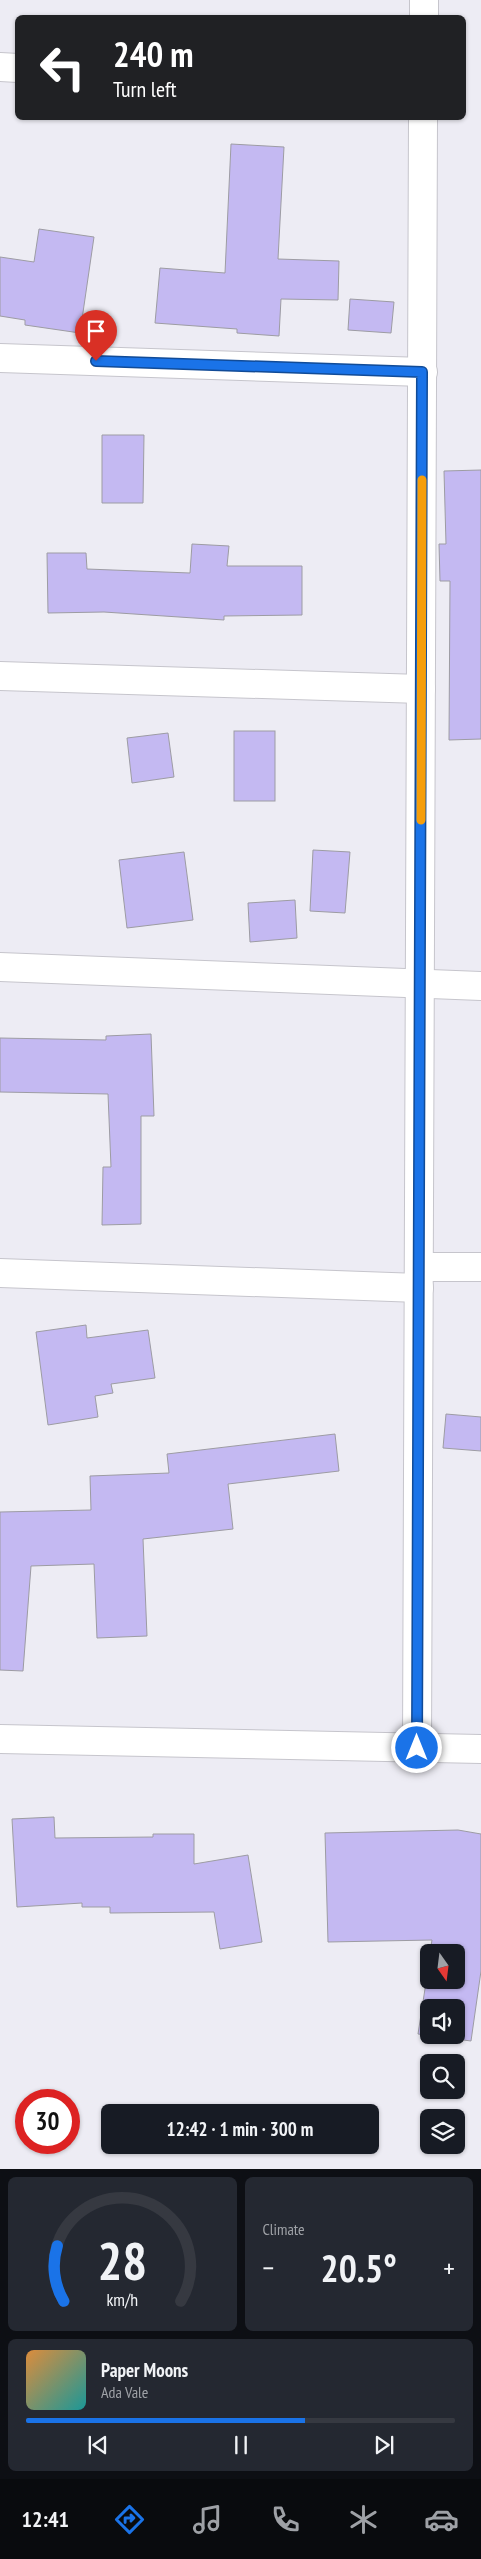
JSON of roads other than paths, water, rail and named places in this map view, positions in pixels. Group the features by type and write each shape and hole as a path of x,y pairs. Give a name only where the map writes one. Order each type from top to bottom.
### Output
{"street":[{"path":"424,0 424,15"},
{"path":"0,68 15,68"},
{"path":"417,1748 423,120"},
{"path":"0,358 422,372"},
{"path":"0,676 422,689"},
{"path":"0,967 481,986"},
{"path":"0,1273 419,1278 481,1266"},
{"path":"0,1739 481,1749"}]}
